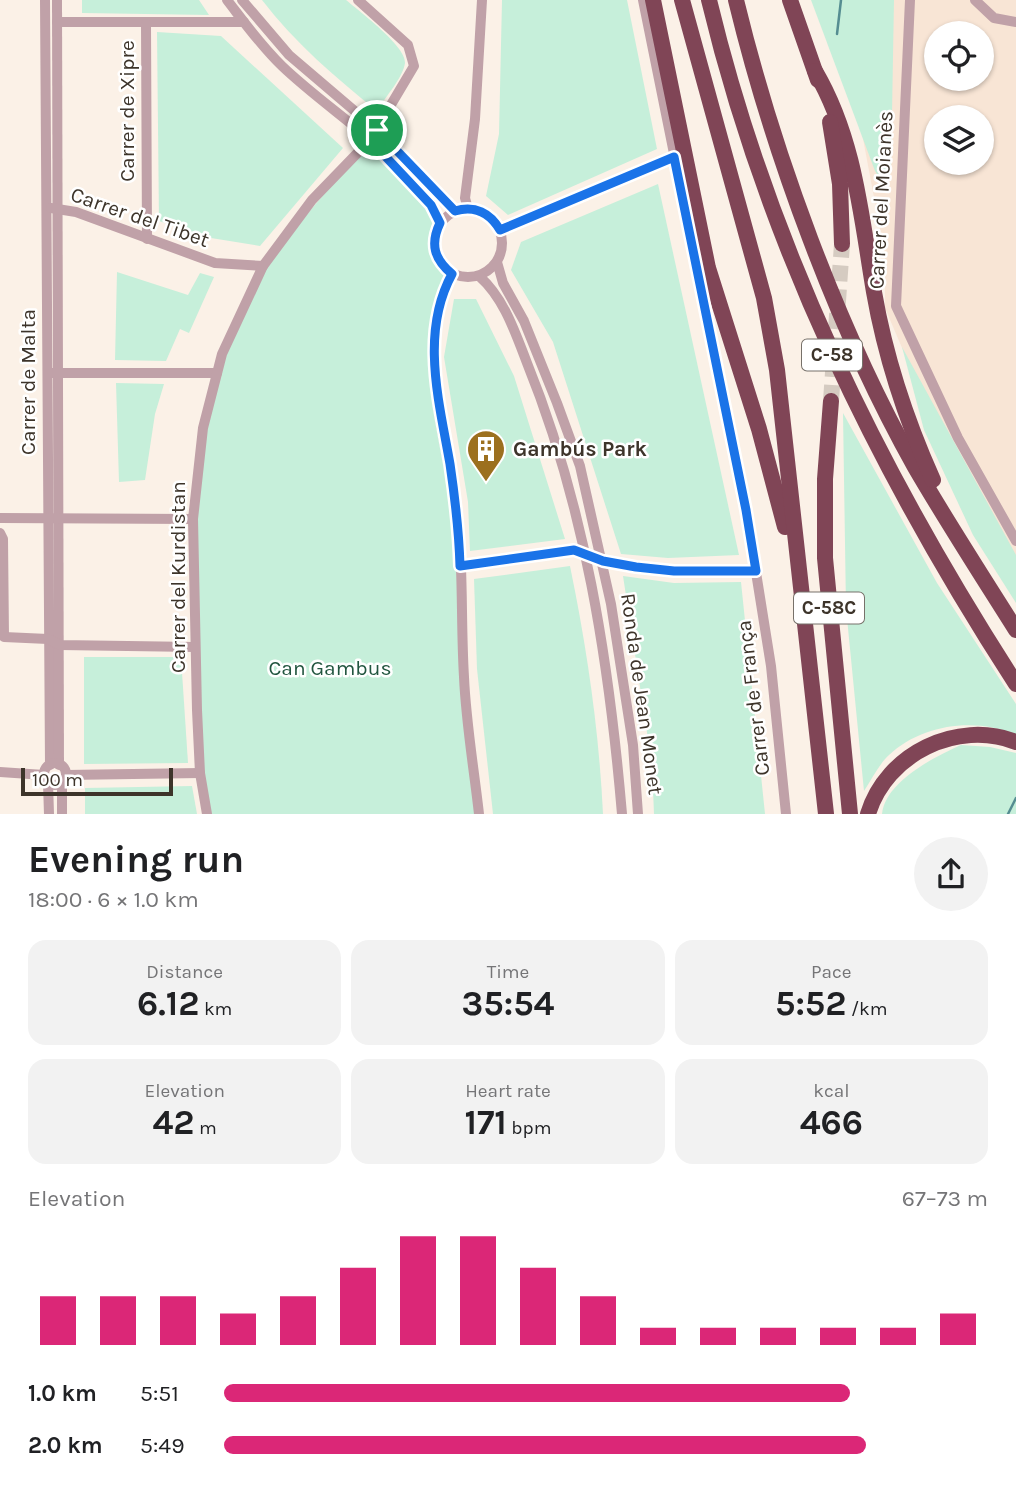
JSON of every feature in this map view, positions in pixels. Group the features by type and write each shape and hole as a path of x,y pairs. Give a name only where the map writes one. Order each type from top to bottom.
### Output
{"highway":[{"path":"653,0 708,268 779,498 801,602"},
{"name":"C-58C","path":"682,0 764,298 785,434 801,602 826,814"},
{"name":"C-58","path":"709,0 753,155 801,282 844,382 934,554 1016,684"},
{"name":"C-58","path":"736,0 764,101 825,272 865,365 914,465 1016,630"},
{"path":"790,0 816,71 835,111 857,181 877,302 902,395 922,454 960,540"},
{"path":"816,71 835,151 842,205 842,244"},
{"name":"C-58C","path":"831,401 825,479 825,558 850,814"},
{"path":"868,814 876,792 888,775 902,761 935,743 976,736 1016,743"}],"street":[{"name":"Carrer de Malta","path":"45,0 52,208 53,519 48,639 50,772"},
{"name":"Carrer de Malta","path":"52,208 57,0"},
{"path":"227,0 280,65 370,140 431,205 440,223"},
{"path":"242,0 289,55 377,130 455,211"},
{"name":"Carrer del Kurdistan","path":"207,814 200,774 193,519 203,428 222,354 262,265 312,200 370,140 414,66 413,54 408,45 358,0"},
{"path":"468,209 465,198 475,119 482,0"},
{"name":"Carrer de França","path":"643,0 746,510 771,666 786,814"},
{"name":"Carrer del Moianès","path":"910,0 896,306 957,438 1016,541"},
{"path":"975,0 994,18 1016,22"},
{"path":"57,22 244,22"},
{"name":"Carrer de Xipre","path":"146,24 147,239"},
{"path":"500,230 674,157"},
{"name":"Carrer del Tibet","path":"52,208 99,220 215,263 262,265"},
{"path":"468,209 487,215 500,230 502,252 497,262 479,276 465,278 452,274 436,256 433,244 440,223 455,211 468,209"},
{"name":"Ronda de Jean Monet","path":"497,262 503,283 524,321 580,466 603,561 626,694 638,814"},
{"path":"452,274 443,291 438,314 434,361 437,398 456,504 464,680 480,814"},
{"name":"Ronda de Jean Monet","path":"479,276 493,289 513,326 544,404 585,555 608,685 622,814"},
{"path":"53,373 217,373"},
{"path":"0,518 193,519"},
{"name":"Carrer de Malta","path":"48,814 60,645 53,519"},
{"path":"0,533 3,540 4,637 48,639 60,645 195,647"},
{"path":"460,566 574,550 603,561 674,571 756,571"},
{"path":"0,772 50,772 64,779 200,774"},
{"path":"50,772 55,786 64,779"},
{"path":"62,814 64,779"}],"shaded area":[{"path":"880,0 1016,0 1016,585 917,383 885,308 885,256 858,112"}],"green space":[{"path":"82,0 199,0 209,15 82,13"},
{"path":"262,0 346,0 381,30 404,56 405,63 397,81 377,111 316,59"},
{"path":"502,0 627,0 657,149 508,215 486,196 499,134"},
{"path":"811,0 894,0 891,171 888,180 881,180 875,171"},
{"path":"157,32 221,36 343,148 260,246 211,238 159,221"},
{"name":"Can Gambus","path":"370,140 405,174 440,223 435,238 435,251 441,263 452,274 443,291 434,361 450,465 464,680 479,814 207,814 200,773 196,485 222,354 263,266"},
{"path":"658,184 739,555 668,558 621,554 553,342 511,270 521,242"},
{"path":"117,272 188,295 200,273 214,277 189,333 180,329 166,361 115,360"},
{"path":"454,299 476,299 514,376 565,539 470,551 468,502 444,357"},
{"path":"902,347 1016,555 1016,603 973,535 924,430"},
{"path":"116,383 164,384 155,414 145,480 119,482"},
{"path":"843,413 937,583 1016,704 1016,735 984,726 967,725 933,730 917,736 889,755 864,791 846,608"},
{"path":"570,566 591,690 603,814 493,814 477,669 474,579"},
{"path":"623,576 674,583 741,582 765,814 654,814 652,765"},
{"path":"84,657 181,657 188,763 84,764"},
{"path":"961,745 990,747 1016,753 1016,814 882,814 885,802 901,781 938,756"},
{"path":"192,786 197,814 85,814 85,788"}],"waterway":[{"path":"837,34 841,0"},
{"path":"1008,814 1016,798"}],"tunnel":[{"path":"831,401 842,244"}],"place":[{"name":"Gambús Park","path":"486,483"}],"route":[{"path":"377,130 414,165 455,211 478,210 495,222 500,230 674,157 682,186 756,571 674,571 636,567 603,561 574,550 460,566 456,504 437,398 434,361 436,326 443,291 452,274 441,265 436,256 433,244 440,223 431,205 405,174 370,140 377,130"}]}
